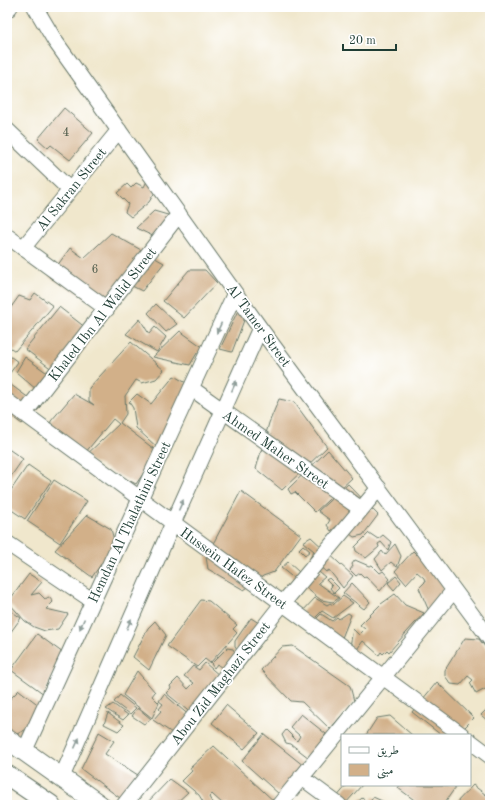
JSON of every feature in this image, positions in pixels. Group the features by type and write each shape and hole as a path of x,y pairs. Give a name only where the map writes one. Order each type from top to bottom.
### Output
{"street":[{"path":"7,10 10,7"},
{"name":"Al Tamer Street","path":"34,7 55,41 260,328 490,639"},
{"path":"7,130 70,190"},
{"name":"Al Sakran Street","path":"23,248 118,130"},
{"name":"Khaled Ibn Al Walid Street","path":"24,414 107,309 179,214"},
{"path":"7,236 107,309"},
{"name":"Hemdan Al Thalathini Street","path":"24,752 235,293"},
{"path":"61,778 260,328"},
{"name":"Ahmed Maher Street","path":"191,388 361,509"},
{"name":"Hussein Hafez Street","path":"7,401 461,734"},
{"name":"Abou Zid Maghazi Street","path":"124,805 282,604 379,488"},
{"path":"7,543 93,601"},
{"path":"279,805 382,676 454,590"},
{"path":"7,739 100,805"},
{"path":"471,742 490,756"},
{"path":"7,775 51,805"},
{"path":"301,777 339,805"}],"building":[{"path":"64,108 93,133 70,160 51,145 48,148 38,139"},
{"path":"147,181 158,187 149,202 131,217 125,212 128,204 117,193 127,184 131,188 136,183 144,187"},
{"path":"154,211 171,216 157,238 136,228"},
{"path":"111,233 164,263 142,291 132,286 111,311 49,277 70,248 84,258"},
{"path":"189,270 205,270 217,283 184,318 163,301"},
{"path":"35,293 53,306 15,351 7,345 7,313 19,296 30,300"},
{"path":"156,304 177,324 166,332 148,313"},
{"path":"240,306 246,315 232,352 220,349"},
{"path":"59,307 86,328 89,343 61,376 25,349"},
{"path":"140,319 149,334 155,327 166,337 157,352 126,334"},
{"path":"180,331 204,348 202,353 197,353 190,365 153,357"},
{"path":"131,342 164,370 156,379 142,383 136,380 125,396 126,414 120,423 158,452 136,484 84,457 119,424 113,419 85,453 50,427 51,421 74,394 94,405 89,401 89,388"},
{"path":"7,354 18,362 7,377"},
{"path":"25,357 57,380 44,396 16,372"},
{"path":"174,376 188,384 159,449 136,428 133,408 129,402 137,394 151,404"},
{"path":"7,382 41,407 22,424 7,413"},
{"path":"279,399 294,402 327,447 282,490 256,469 269,423"},
{"path":"7,448 23,459 7,482"},
{"path":"328,450 352,478 315,512 295,492 291,494 288,489"},
{"path":"28,465 51,481 25,519 7,507 7,496"},
{"path":"54,480 87,501 60,543 27,521"},
{"path":"348,484 378,515 363,535 354,537 338,525 331,531 327,525 330,520 318,511"},
{"path":"241,491 301,535 274,572 263,576 244,590 208,569 206,557"},
{"path":"87,515 111,529 115,544 92,577 55,550"},
{"path":"369,533 378,539 383,535 391,542 388,550 381,542 378,544 379,547 366,558 356,551 355,547"},
{"path":"311,537 353,576 343,588 329,570 326,572 310,558 314,551 303,542"},
{"path":"395,544 401,556 397,567 391,562 382,570 375,559 382,551 385,555"},
{"path":"303,545 310,551 305,555 299,549"},
{"path":"413,551 417,555 419,553 442,580 445,595 429,611 419,588 425,582 424,578 417,572 406,584 395,571"},
{"path":"355,560 369,566 372,565 380,573 383,571 390,579 380,591 366,576 364,577 360,573 356,576 350,570"},
{"path":"288,562 299,572 309,564 325,577 318,583 339,598 333,602 321,600 281,568"},
{"path":"29,574 42,582 31,595 39,593 45,599 49,597 53,602 46,609 68,614 58,629 45,631 34,627 25,621 8,602"},
{"path":"396,576 401,582 394,590 388,583"},
{"path":"329,578 339,588 334,593 330,588 332,586 326,580"},
{"path":"352,583 370,602 364,609 343,593"},
{"path":"395,594 405,605 424,613 389,652 387,650 383,654 381,652 379,655 363,641 355,652 350,647 353,629 359,635 365,629 360,625 381,604"},
{"path":"343,596 353,603 333,618 322,611 312,621 302,612 315,598 327,605 330,603 333,605"},
{"path":"201,600 209,601 237,625 233,629 237,633 210,663 205,659 197,667 167,646"},
{"path":"7,608 21,618 7,637"},
{"path":"348,613 351,615 340,643 313,622 321,614 332,621 337,617 339,619"},
{"path":"251,618 262,625 244,659 235,647 235,641"},
{"path":"155,621 166,635 149,670 133,657 148,628"},
{"path":"37,634 63,653 44,694 11,670"},
{"path":"465,638 479,639 490,653 490,675 486,678 489,687 476,694 470,683 473,680 468,676 460,685 451,684 445,676 445,670"},
{"path":"293,646 350,686 354,701 330,729 302,702 291,701 261,670 282,647"},
{"path":"227,648 233,649 242,664 223,669 217,664 214,668 211,664"},
{"path":"205,663 227,682 197,718 166,693 171,688 170,686 178,678 188,689 194,683 184,676 193,666 199,670"},
{"path":"137,671 155,692 152,696 159,703 152,718 123,695"},
{"path":"437,682 474,718 458,734 440,734 412,712"},
{"path":"19,690 40,706 27,729 13,736 7,731 7,702"},
{"path":"164,694 191,717 175,735 153,720 161,711 159,709 163,704 159,701"},
{"path":"120,695 136,708 130,714 114,702"},
{"path":"113,704 128,715 123,720 106,709"},
{"path":"226,705 259,733 244,749 212,723"},
{"path":"490,706 490,723 481,715"},
{"path":"138,708 151,719 144,724 132,716"},
{"path":"108,713 124,725 118,731 104,724"},
{"path":"301,714 326,734 309,758 291,744 286,743 282,735 286,730 297,741 300,736 290,727"},
{"path":"390,716 411,734 367,734 377,718"},
{"path":"99,732 114,741 105,754 141,777 124,801 81,769"},
{"path":"264,734 304,766 279,794 242,761"},
{"path":"214,746 276,803 275,805 230,805 228,803 224,805 212,794 209,797 213,804 205,805 199,795 182,781 192,771 190,768"},
{"path":"170,779 188,792 174,805 145,805"},
{"path":"473,785 490,798 490,805 454,805"},
{"path":"346,786 361,786 345,804 330,805"},
{"path":"399,786 456,786 443,805 421,805 398,788"},
{"path":"373,797 391,805 354,805 362,798 369,804"}]}
